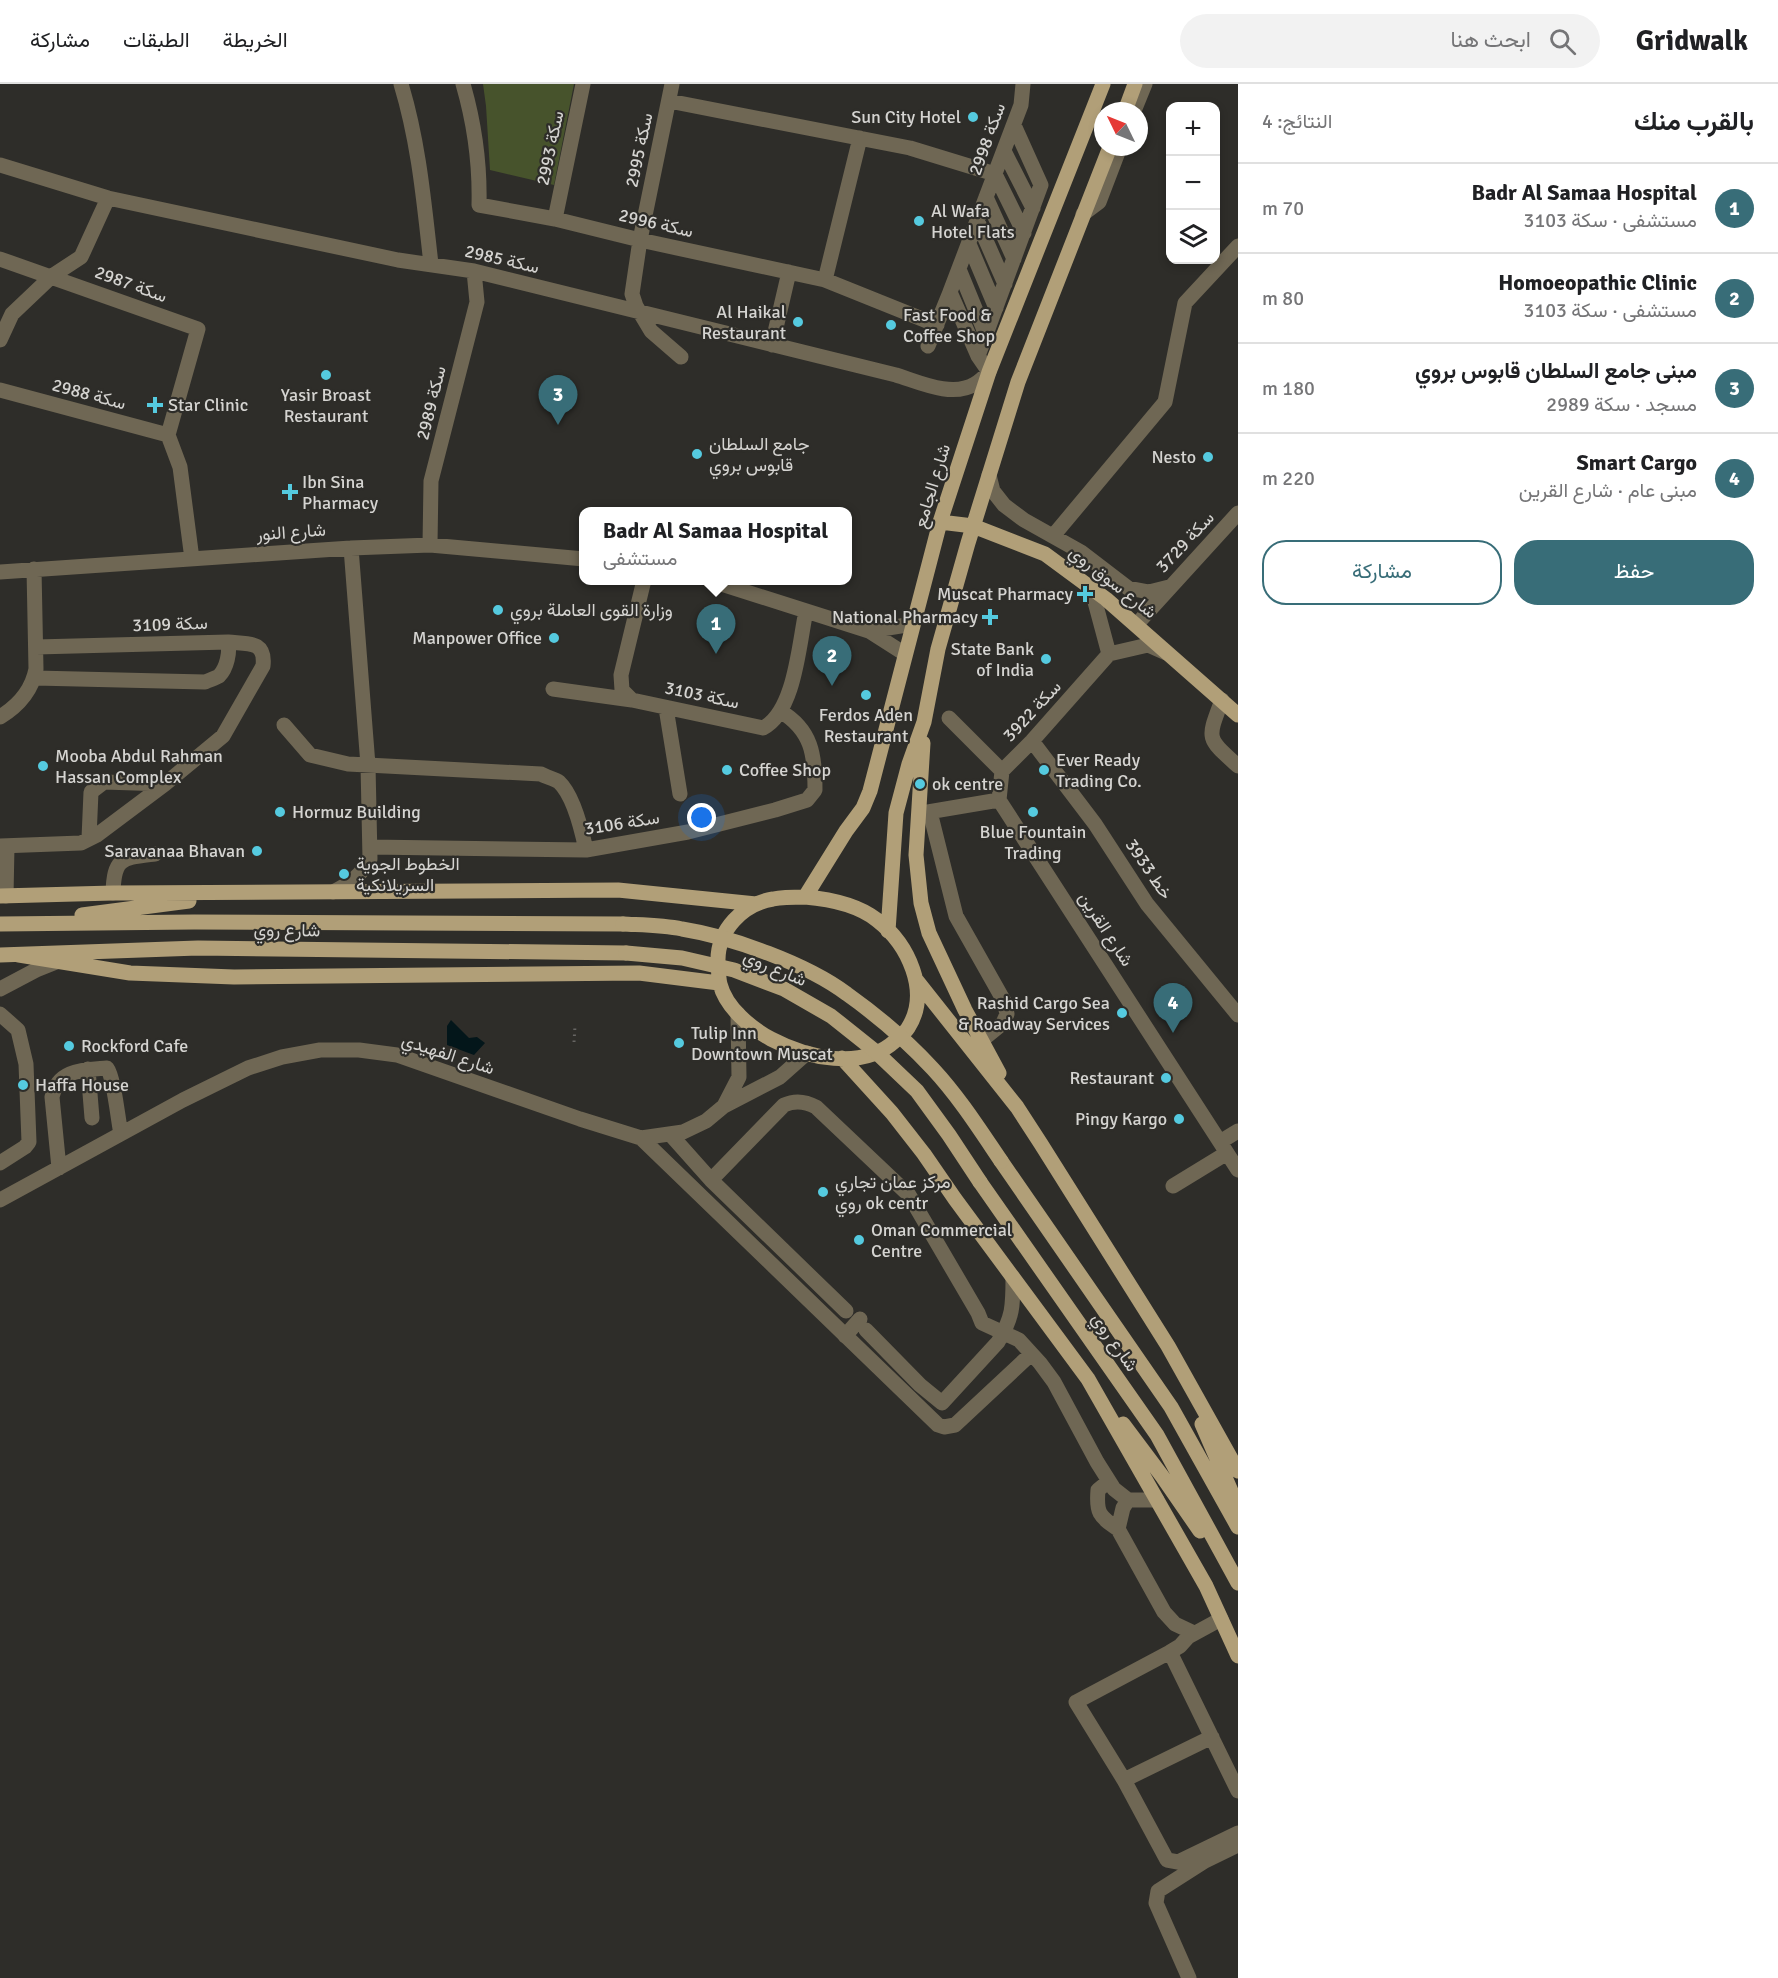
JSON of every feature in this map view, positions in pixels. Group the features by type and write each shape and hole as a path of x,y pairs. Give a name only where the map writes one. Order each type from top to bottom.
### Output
{"main road":[{"name":"شارع الجامع","path":"805,897 863,808 870,791 940,522 989,372 1103,84"},
{"path":"1128,102 1135,84"},
{"path":"888,931 896,813 909,764 924,722 939,649 973,526 1018,382 1106,156"},
{"name":"شارع سوق روي","path":"940,522 973,526 1045,554 1137,624 1238,715"},
{"path":"924,722 924,813 916,855 921,903 929,933 981,1041 1017,1107 1168,1346 1238,1471"},
{"path":"3,896 114,893 618,890 756,904"},
{"path":"17,924 251,892"},
{"path":"917,981 917,1006 908,1029 887,1048 864,1057 823,1057 788,1048 763,1034 738,1014 719,983 718,953 724,932 741,914 756,904 772,899 805,897 827,899 854,908 877,920 905,951 917,981 1017,1107"},
{"name":"شارع روي","path":"0,924 218,922 623,924 682,928 738,944 794,964 846,992 892,1029 934,1070 969,1114 1171,1407 1238,1527"},
{"name":"شارع روي","path":"0,955 198,948 626,953 682,958 734,970 784,989 831,1016 875,1051 917,1091 950,1135 980,1182 1157,1435 1238,1583"},
{"path":"19,955 130,973 234,977 639,973 719,983"},
{"path":"842,1058 892,1113 918,1146 1013,1278 1162,1476 1238,1588"},
{"path":"1168,1346 1238,1507"},
{"path":"1088,1379 1206,1586 1238,1656"}],"street":[{"path":"401,84 412,121 424,196 431,264"},
{"name":"سكة 2996","path":"463,84 468,102 479,182 479,205 555,219 640,240 825,279 937,325"},
{"name":"سكة 2993","path":"555,219 583,84"},
{"name":"سكة 2995","path":"672,84 640,240 632,294 639,312 651,331 681,357"},
{"name":"سكة 2998","path":"928,346 1014,125 1021,105 1023,84"},
{"path":"1137,102 1144,84"},
{"path":"669,101 910,148 995,174 1024,233"},
{"path":"978,356 1041,185 1014,125"},
{"path":"825,279 860,138"},
{"path":"1004,151 1033,208"},
{"path":"1083,214 1099,202 1117,156"},
{"name":"سكة 2985","path":"0,165 108,198 398,260 474,271 896,375 943,389 960,390 975,385 989,372"},
{"path":"986,197 1014,259"},
{"name":"سكة 2987","path":"0,340 12,314 52,276 81,258 108,198"},
{"path":"977,220 1005,284"},
{"path":"969,244 996,308"},
{"path":"1053,536 1165,402 1185,303 1238,246"},
{"name":"سكة 2987","path":"0,259 198,329 168,435"},
{"path":"959,269 986,335"},
{"name":"سكة 2989","path":"430,545 431,481 477,302 474,271"},
{"path":"772,345 789,272"},
{"path":"950,292 978,356 989,372"},
{"path":"618,307 625,303 632,294"},
{"name":"سكة 2988","path":"0,390 168,435"},
{"path":"168,435 180,467 192,559"},
{"path":"989,475 993,491 1004,506 1081,552 1128,588 1149,592 1169,587"},
{"name":"سكة 3729","path":"1137,624 1238,513"},
{"name":"شارع النور","path":"0,572 351,548 430,545 579,559"},
{"path":"333,892 349,884 364,871 370,859 369,765 351,548"},
{"path":"0,717 13,709 26,694 35,678 34,569"},
{"path":"632,700 622,690 621,675 643,585"},
{"path":"725,585 869,631 904,654"},
{"path":"1091,587 1109,654 1148,645 1172,655"},
{"path":"780,711 791,688 806,611"},
{"path":"869,631 913,624"},
{"path":"3,896 4,846 81,843 165,783 223,736 263,666 264,657 255,644 228,642"},
{"name":"سكة 3109","path":"35,678 205,682 219,676 228,660 229,650 228,642 36,648"},
{"name":"سكة 3922","path":"1002,771 1032,741 1109,654"},
{"name":"سكة 3103","path":"553,689 632,700 763,728 771,724 780,711"},
{"path":"1221,700 1211,728 1211,738 1238,766"},
{"path":"666,708 680,794"},
{"name":"سكة 3106","path":"370,848 586,850 688,832 807,800 815,790 811,746 801,726 780,711"},
{"path":"949,718 1002,771 999,800 924,813 956,916 1004,1001 1007,1014 1003,1023 981,1041"},
{"path":"284,725 310,756 348,764 541,774 559,782 580,819 586,850"},
{"name":"3933 خط","path":"1032,741 1095,824 1148,904 1238,1015"},
{"path":"89,838 91,792 98,785 104,782 165,783"},
{"name":"شارع القرين","path":"999,800 1238,1170"},
{"path":"114,893 114,873 122,861 129,857 154,854"},
{"path":"0,989 56,962"},
{"path":"0,1014 18,1030 26,1064 29,1142 25,1148 0,1163"},
{"name":"شارع الفهيدي","path":"724,1106 739,1077 738,1014"},
{"name":"شارع الفهيدي","path":"0,1200 183,1100 248,1068 282,1057 320,1050 359,1050 397,1055 641,1138 683,1132 706,1121 724,1106 780,1077 807,1053"},
{"path":"59,1168 52,1097 55,1085 63,1076 88,1069 107,1068 110,1072 121,1134"},
{"path":"88,1069 92,1118"},
{"path":"711,1180 784,1105 792,1101 809,1103 816,1107 909,1195 982,1323 1019,1340 1054,1382 1114,1489 1128,1500 1157,1500"},
{"path":"1173,1186 1223,1148 1238,1131"},
{"path":"670,1134 711,1180 942,1403 1004,1333 1013,1310 1013,1278"},
{"path":"641,1138 934,1422 944,1427 956,1425 1031,1354"},
{"path":"842,1332 856,1318"},
{"path":"1109,1481 1098,1490 1096,1507 1105,1520 1118,1529 1164,1612 1175,1624 1194,1633"},
{"path":"1118,1529 1123,1508 1128,1500"},
{"path":"1221,1618 1188,1636 1180,1646 1170,1652 1076,1702 1124,1780 1167,1860 1178,1862 1238,1833"},
{"path":"1170,1652 1238,1791"},
{"path":"1124,1780 1212,1737"},
{"path":"1189,1978 1156,1903 1158,1891 1205,1861 1238,1845"}],"path":[{"path":"574,1042 575,1026"}],"green space":[{"path":"483,84 574,84 554,185 490,170"}],"shaded area":[{"path":"451,1020 469,1038 477,1037 485,1043 474,1055 447,1045 447,1026"}],"place":[{"name":"Sun City Hotel","path":"973,117"},
{"name":"Al Wafa Hotel Flats","path":"919,221"},
{"name":"Al Haikal Restaurant","path":"798,322"},
{"name":"Fast Food & Coffee Shop","path":"891,325"},
{"name":"Yasir Broast Restaurant","path":"326,375"},
{"name":"Star Clinic","path":"155,405"},
{"name":"مبنى جامع السلطان قابوس بروي","path":"558,425"},
{"name":"جامع السلطان قابوس بروي","path":"697,454"},
{"name":"Nesto","path":"1208,457"},
{"name":"Ibn Sina Pharmacy","path":"290,492"},
{"name":"Muscat Pharmacy","path":"1085,594"},
{"name":"وزارة القوى العاملة بروي","path":"498,610"},
{"name":"National Pharmacy","path":"990,617"},
{"name":"Manpower Office","path":"554,638"},
{"name":"Badr Al Samaa Hospital","path":"716,654"},
{"name":"State Bank of India","path":"1046,659"},
{"name":"Homoeopathic Clinic","path":"832,686"},
{"name":"Ferdos Aden Restaurant","path":"866,695"},
{"name":"Mooba Abdul Rahman Hassan Complex","path":"43,766"},
{"name":"Coffee Shop","path":"727,770"},
{"name":"Ever Ready Trading Co.","path":"1044,770"},
{"name":"ok centre","path":"920,784"},
{"name":"Hormuz Building","path":"280,812"},
{"name":"Blue Fountain Trading","path":"1033,812"},
{"name":"Saravanaa Bhavan","path":"257,851"},
{"name":"الخطوط الجوية السريلانكية","path":"344,874"},
{"name":"Rashid Cargo Sea & Roadway Services","path":"1122,1013"},
{"name":"Smart Cargo","path":"1173,1033"},
{"name":"Tulip Inn Downtown Muscat","path":"679,1043"},
{"name":"Rockford Cafe","path":"69,1046"},
{"name":"Restaurant","path":"1166,1078"},
{"name":"Haffa House","path":"23,1085"},
{"name":"Pingy Kargo","path":"1179,1119"},
{"name":"مركز عمان تجاري روي ok centr","path":"823,1192"},
{"name":"Oman Commercial Centre","path":"859,1240"}]}
